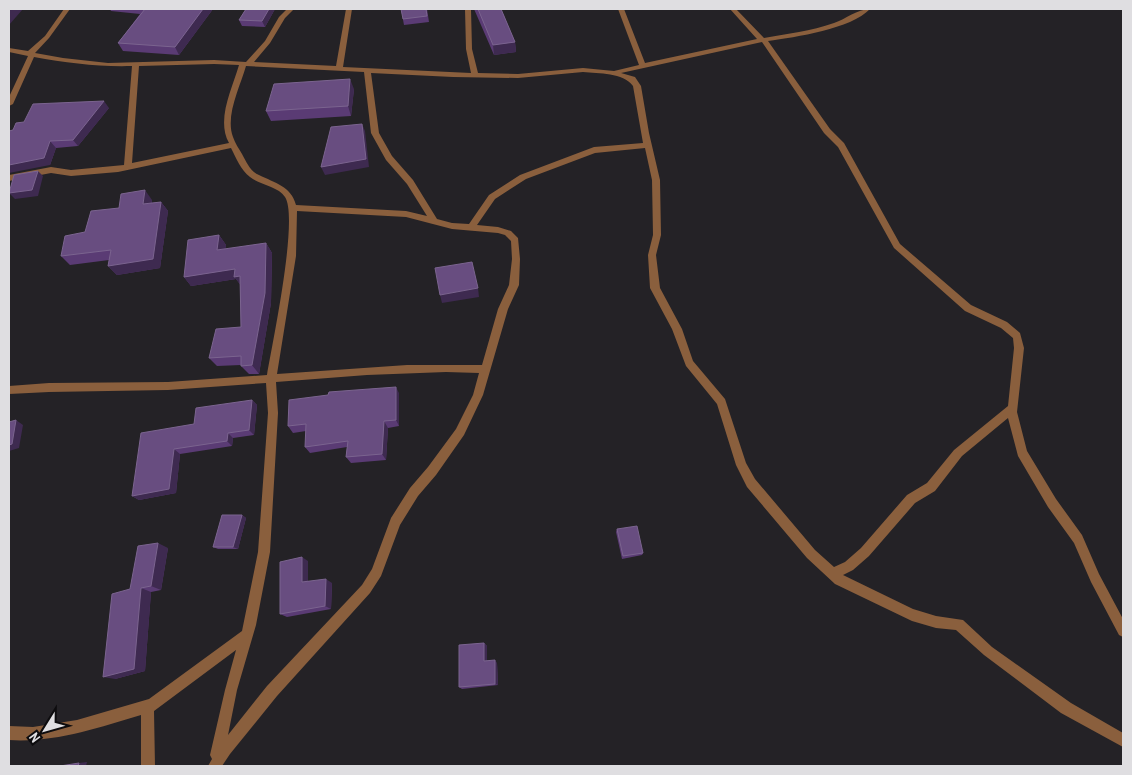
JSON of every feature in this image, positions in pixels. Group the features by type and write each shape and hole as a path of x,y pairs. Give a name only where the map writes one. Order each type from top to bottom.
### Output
{"street":[{"path":"9,104 31,54 67,9"},
{"path":"215,766 264,552 273,413 271,379 292,256 293,208 290,196 282,189 254,176 247,170 228,137 227,126 229,109 246,64 268,42 282,17 291,9"},
{"path":"339,69 349,9"},
{"path":"468,9 469,49 475,76"},
{"path":"621,9 643,66"},
{"path":"733,9 763,40 827,131 841,146 896,246 968,308 1004,325 1017,336 1019,348 1013,408 1022,453 1052,503 1078,539 1095,578 1123,631"},
{"path":"614,73 763,40 800,34 847,21 867,9"},
{"path":"9,50 108,66 246,64 475,76 518,76 583,70 614,73 632,79 637,86 656,180 657,235 652,255 655,288 670,313 684,343 689,363 721,402 741,465 751,483 811,554 839,580 912,615 936,622 959,624 988,651 1066,708 1123,740"},
{"path":"128,167 136,65"},
{"path":"367,71 374,133 434,221"},
{"path":"9,178 39,171 71,173 128,167 233,145"},
{"path":"471,228 492,197 523,176 594,150 648,145"},
{"path":"215,766 225,749 272,691 366,589 377,572 395,522 414,492 432,472 460,432 478,395 504,309 514,285 515,240 508,233 498,230 452,226 406,214 293,208"},
{"path":"9,390 49,387 168,386 393,369 486,368"},
{"path":"9,381 20,389"},
{"path":"833,574 849,566 865,552 911,499 931,488 958,453 1013,408"},
{"path":"9,733 33,734 77,727 152,705 246,635"},
{"path":"147,706 148,766"}],"building":[{"path":"145,9 203,9 175,47 118,43"},
{"path":"246,9 269,9 262,21 239,20"},
{"path":"401,9 426,9 427,16 403,19"},
{"path":"478,9 501,9 515,42 493,45"},
{"path":"350,79 348,106 266,111 274,84"},
{"path":"104,101 73,140 50,141 44,158 9,165 9,131 13,130 16,123 24,122 33,104"},
{"path":"362,124 366,159 321,167 331,127"},
{"path":"38,171 32,190 9,193 14,175"},
{"path":"145,190 143,204 161,202 153,259 108,266 111,250 61,256 65,236 85,232 91,211 119,208 121,194"},
{"path":"219,235 217,250 266,243 265,293 252,365 241,366 241,356 209,358 216,329 241,327 240,276 234,277 235,269 184,277 188,240"},
{"path":"472,262 478,288 440,295 435,268"},
{"path":"396,387 396,420 384,421 382,454 346,457 348,441 305,447 306,424 288,426 289,400 328,395 329,392"},
{"path":"252,400 249,430 228,433 227,441 174,449 169,489 132,496 141,433 194,424 196,408"},
{"path":"16,420 12,444 9,445 9,422"},
{"path":"222,515 242,515 233,547 213,547"},
{"path":"637,526 643,553 623,556 617,529"},
{"path":"158,543 151,586 141,588 134,669 103,677 112,594 130,589 138,546"},
{"path":"302,557 302,582 326,579 325,606 280,614 280,562"},
{"path":"484,643 484,661 495,660 495,684 459,687 459,645"},
{"path":"79,763 78,766 60,766"}]}
